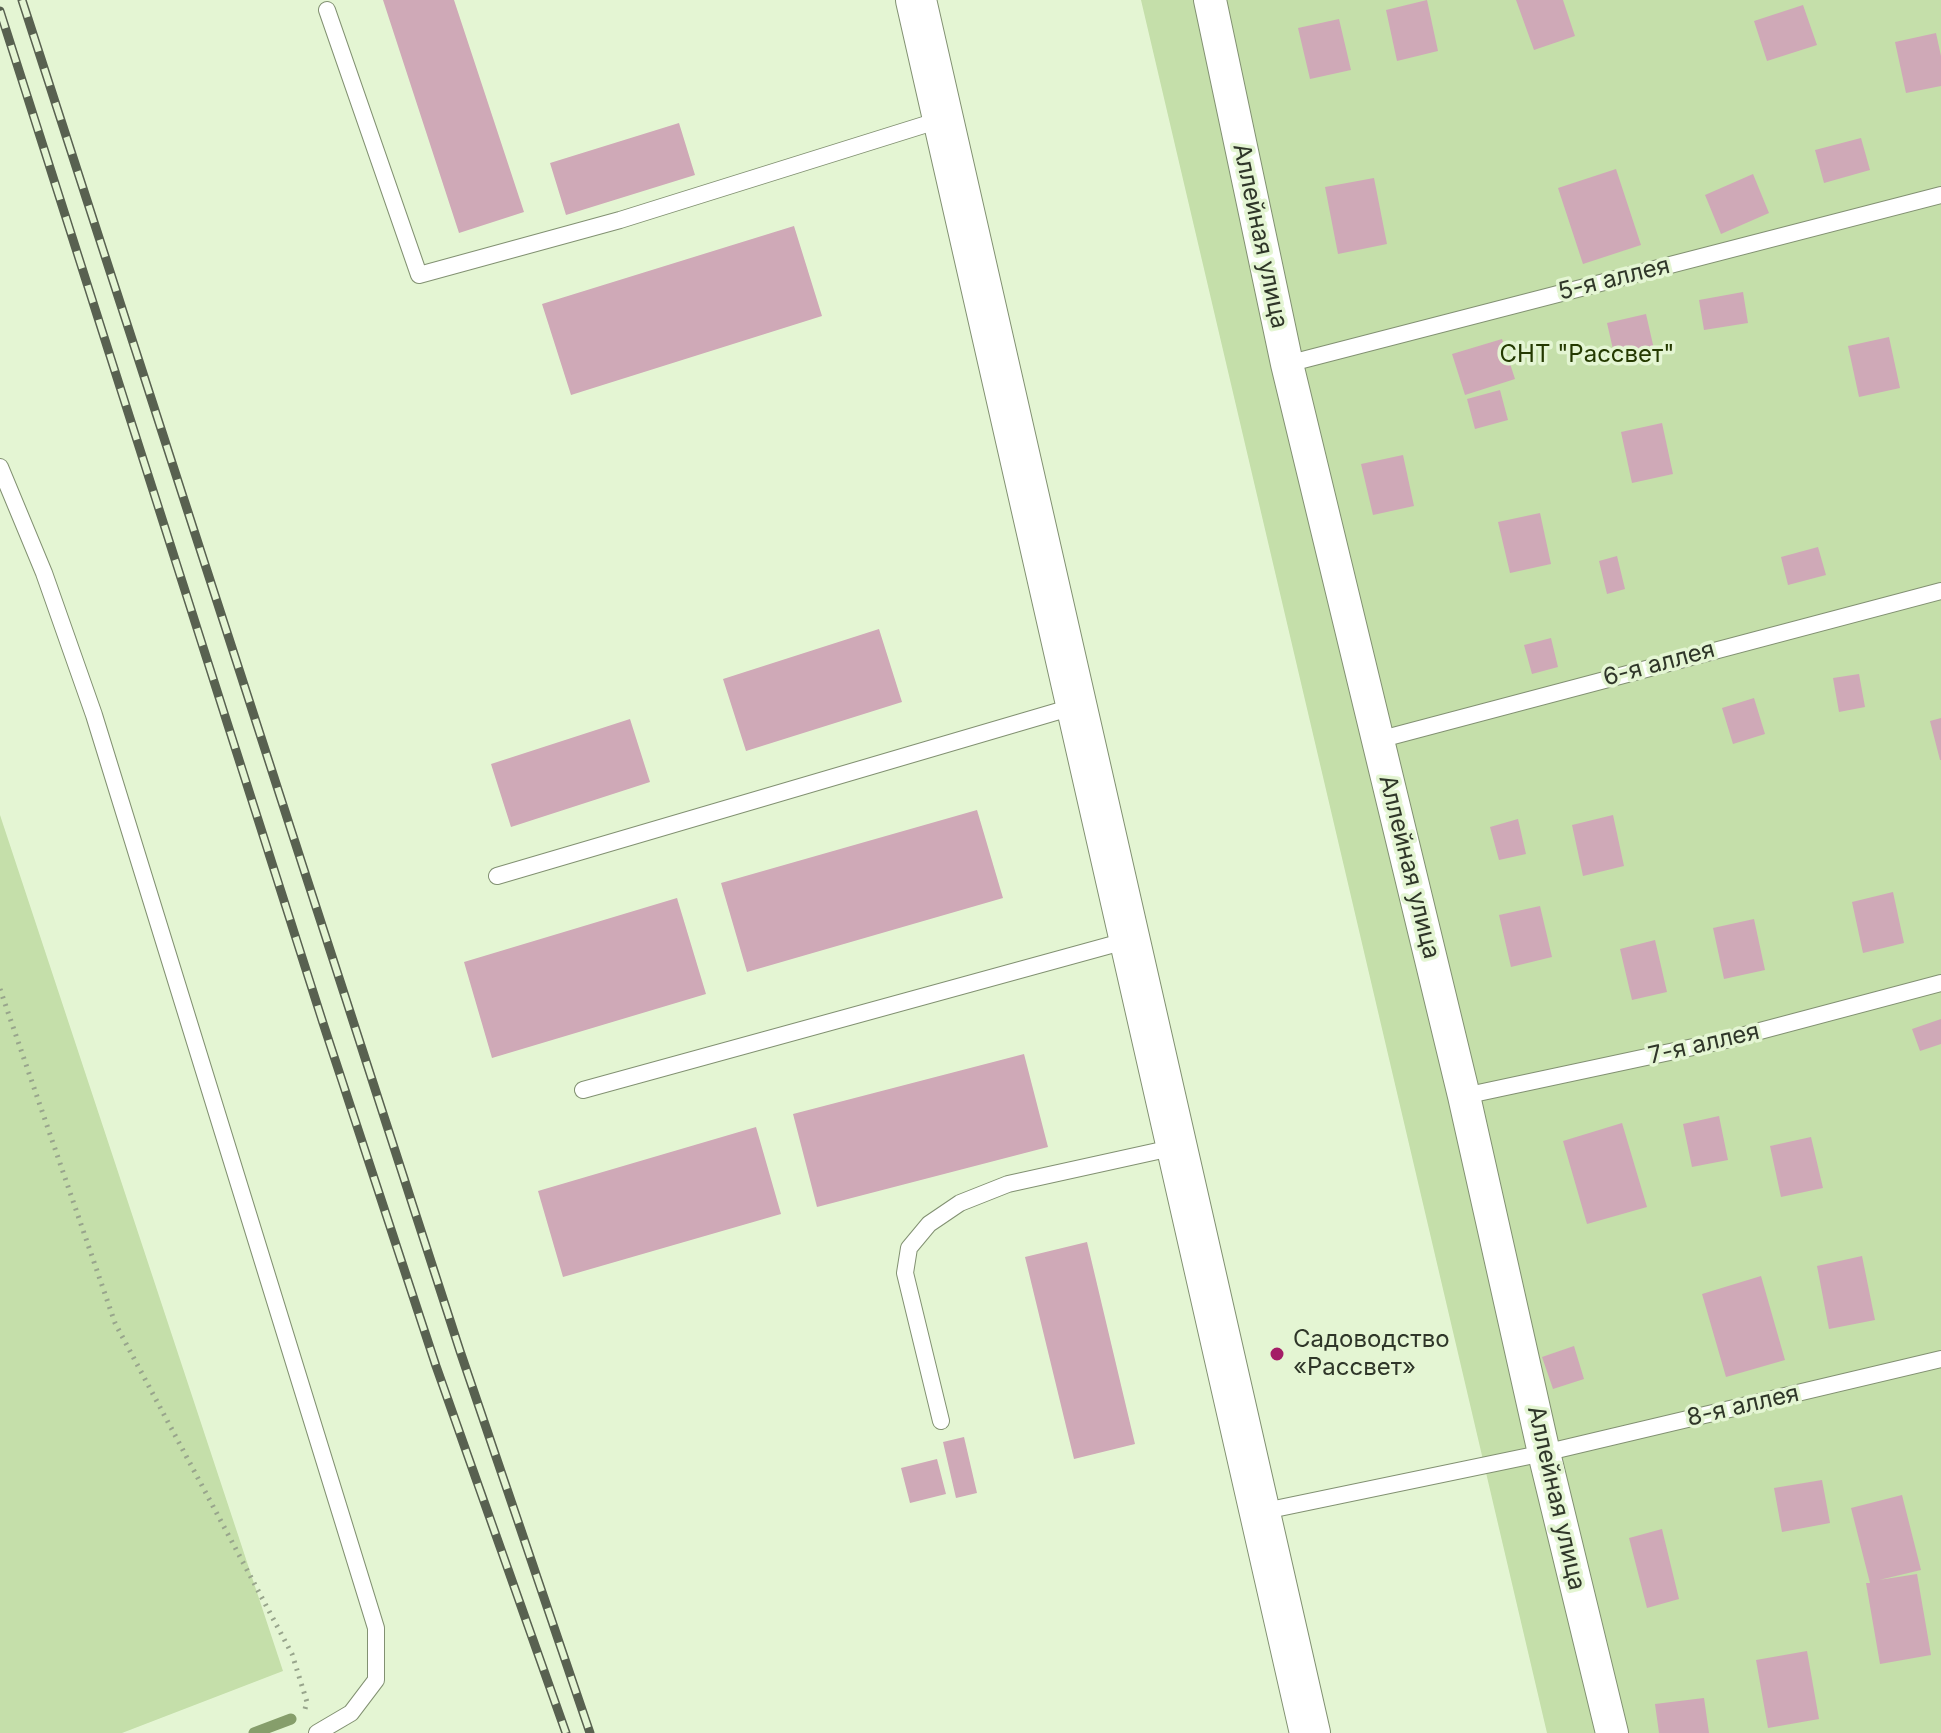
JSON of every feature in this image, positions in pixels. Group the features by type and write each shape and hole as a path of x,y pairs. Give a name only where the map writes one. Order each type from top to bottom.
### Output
{"street":[{"path":"916,0 1310,1733"},
{"name":"Аллейная улица","path":"1210,0 1287,364 1464,1096 1544,1453 1612,1733"}],"lane":[{"path":"327,10 419,275 620,220 943,119"},
{"name":"5-я аллея","path":"1287,364 1941,195"},
{"path":"0,467 44,573 94,715 376,1628 376,1680 351,1713 317,1733"},
{"name":"6-я аллея","path":"1378,740 1941,591"},
{"path":"497,876 1078,706"},
{"path":"583,1090 1131,940"},
{"name":"7-я аллея","path":"1464,1096 1726,1040 1941,983"},
{"path":"941,1421 905,1273 909,1248 929,1224 960,1203 1008,1184 1177,1146"},
{"name":"8-я аллея","path":"1260,1512 1544,1453 1941,1359"}],"path":[{"path":"0,989 115,1323 292,1654 307,1702 303,1718"}],"green space":[{"name":"СНТ \"Рассвет\"","path":"1141,0 1941,0 1941,1733 1547,1733"},
{"path":"0,815 283,1671 122,1733 0,1733"}],"building":[{"path":"383,0 454,0 524,212 459,233"},
{"path":"1427,0 1438,51 1397,61 1386,10"},
{"path":"1516,0 1563,0 1575,36 1534,50"},
{"path":"1803,5 1817,45 1767,61 1754,21"},
{"path":"1339,19 1351,70 1310,79 1298,28"},
{"path":"1936,33 1941,56 1941,86 1906,93 1895,42"},
{"path":"679,123 695,175 566,215 550,163"},
{"path":"1861,138 1870,170 1824,183 1815,150"},
{"path":"1616,169 1641,245 1583,264 1558,188"},
{"path":"1753,174 1769,213 1721,234 1705,195"},
{"path":"1374,178 1387,244 1338,254 1325,187"},
{"path":"794,226 822,316 571,395 542,304"},
{"path":"1743,292 1748,323 1704,330 1699,300"},
{"path":"1646,314 1654,349 1615,358 1607,323"},
{"path":"1889,337 1900,388 1859,397 1848,346"},
{"path":"1502,339 1515,379 1465,395 1452,354"},
{"path":"1500,390 1508,420 1475,429 1467,399"},
{"path":"1662,423 1673,474 1632,483 1621,432"},
{"path":"1403,455 1414,506 1373,515 1361,464"},
{"path":"1540,513 1551,564 1510,573 1498,522"},
{"path":"1818,547 1826,575 1788,585 1781,557"},
{"path":"1617,556 1625,589 1607,594 1599,561"},
{"path":"879,629 902,702 746,751 723,679"},
{"path":"1551,638 1558,667 1532,674 1524,645"},
{"path":"1859,674 1865,707 1839,712 1833,678"},
{"path":"1754,698 1765,734 1733,744 1722,708"},
{"path":"1941,718 1941,760 1940,760 1930,721"},
{"path":"630,719 650,782 511,827 491,764"},
{"path":"977,810 1003,898 747,972 721,883"},
{"path":"1613,815 1624,866 1583,876 1572,825"},
{"path":"1518,819 1526,854 1499,860 1490,827"},
{"path":"1893,892 1904,943 1863,953 1852,902"},
{"path":"677,898 706,994 492,1058 464,962"},
{"path":"1540,906 1552,957 1511,967 1499,915"},
{"path":"1754,919 1765,970 1724,979 1713,928"},
{"path":"1655,940 1667,992 1632,1000 1620,949"},
{"path":"1941,1019 1941,1044 1920,1051 1912,1029"},
{"path":"1024,1054 1048,1147 817,1207 793,1114"},
{"path":"1719,1116 1728,1160 1692,1167 1683,1124"},
{"path":"1622,1123 1647,1207 1587,1224 1563,1141"},
{"path":"756,1127 781,1214 563,1277 538,1191"},
{"path":"1811,1137 1823,1188 1781,1197 1770,1146"},
{"path":"1087,1242 1135,1444 1074,1459 1025,1257"},
{"path":"1862,1256 1875,1320 1829,1329 1817,1266"},
{"path":"1761,1276 1785,1360 1726,1377 1702,1294"},
{"path":"1574,1346 1584,1379 1553,1389 1542,1357"},
{"path":"964,1437 977,1493 956,1498 943,1442"},
{"path":"937,1459 946,1494 910,1503 901,1468"},
{"path":"1822,1480 1830,1523 1782,1532 1774,1488"},
{"path":"1902,1495 1921,1570 1879,1580 1917,1574 1931,1655 1880,1664 1866,1583 1870,1583 1851,1508"},
{"path":"1662,1529 1679,1599 1647,1608 1629,1538"},
{"path":"1807,1651 1819,1719 1768,1728 1756,1660"},
{"path":"1704,1698 1709,1733 1659,1733 1655,1704"}],"waterway":[{"path":"254,1733 291,1719"}],"railway":[{"path":"22,0 460,1351 590,1733"},
{"path":"0,11 323,1023 436,1366 566,1733"}],"place":[{"name":"Садоводство «Рассвет»","path":"1277,1354"}]}
